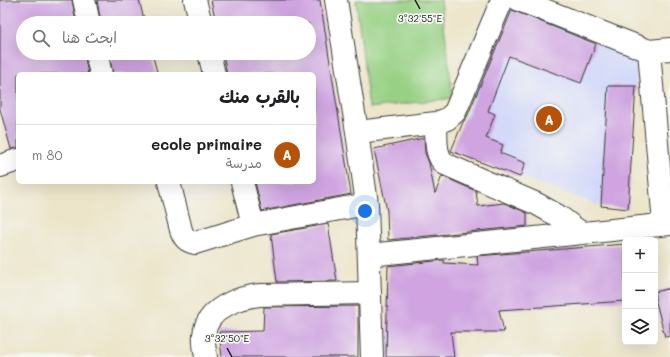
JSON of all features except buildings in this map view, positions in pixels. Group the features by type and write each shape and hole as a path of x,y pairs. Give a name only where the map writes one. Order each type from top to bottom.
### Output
{"street":[{"path":"84,0 87,16"},
{"path":"195,0 199,16"},
{"path":"336,0 367,204 372,357"},
{"path":"357,132 436,123 447,119 455,112 502,0"},
{"path":"369,255 667,224 660,50 519,0"},
{"path":"98,60 101,72"},
{"path":"211,60 214,72"},
{"path":"436,123 439,156 445,164 537,204 560,217 581,233"},
{"path":"170,184 181,230 188,242 195,243 253,224 367,204"},
{"path":"243,184 253,224"},
{"path":"206,357 204,335 206,325 213,314 246,296 260,294 370,293"}],"shaded area":[{"path":"510,1 640,52 636,86 628,209 601,206 451,151"}],"green space":[{"path":"356,0 441,0 453,98 369,108"}],"place":[{"name":"ecole primaire","path":"549,119"}]}
